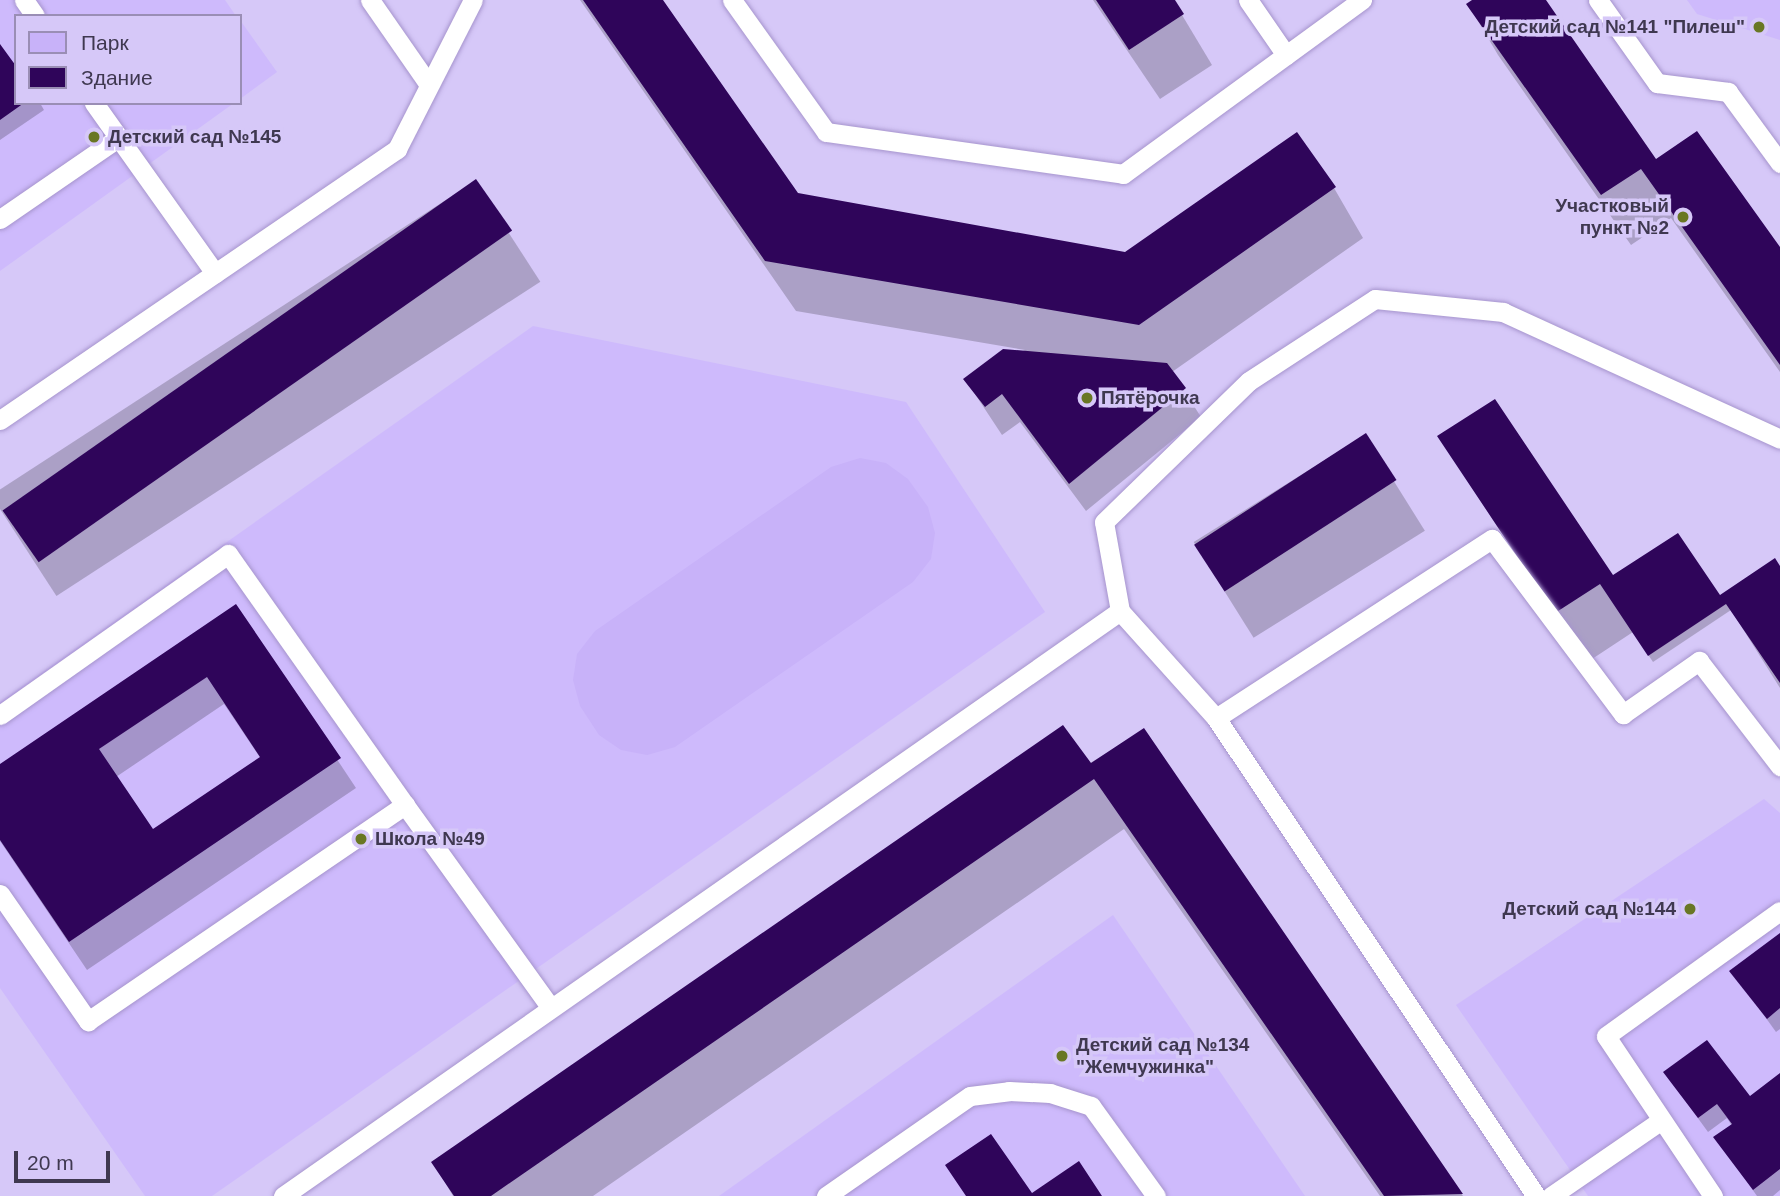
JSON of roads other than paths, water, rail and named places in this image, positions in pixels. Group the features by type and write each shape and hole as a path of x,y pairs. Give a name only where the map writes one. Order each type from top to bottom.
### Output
{"lane":[{"path":"370,0 429,85"},
{"path":"0,420 397,149 473,0"},
{"path":"732,0 826,132 1123,174 1362,0"},
{"path":"1248,0 1286,54"},
{"path":"1598,0 1657,83 1728,92 1780,163"},
{"path":"95,105 215,274"},
{"path":"0,219 118,138"},
{"path":"1536,1196 1216,718 1120,611 1104,522 1249,381 1375,299 1503,312 1780,439"},
{"path":"1216,718 1492,539 1623,714 1699,661 1780,766"},
{"path":"0,715 228,554 551,1008"},
{"path":"283,1196 1120,611"},
{"path":"0,894 88,1021 405,805"},
{"path":"1713,1196 1660,1121 1606,1036 1780,911"},
{"path":"826,1196 970,1096 1009,1091 1050,1093 1091,1105 1156,1196"},
{"path":"1551,1196 1660,1121"}],"place":[{"name":"Детский сад №141 \"Пилеш\"","path":"1759,27"},
{"name":"Детский сад №145","path":"94,137"},
{"name":"Участковый пункт №2","path":"1683,217"},
{"name":"Пятёрочка","path":"1087,398"},
{"name":"Школа №49","path":"361,839"},
{"name":"Детский сад №144","path":"1690,909"},
{"name":"Детский сад №134 \"Жемчужинка\"","path":"1062,1056"}]}
